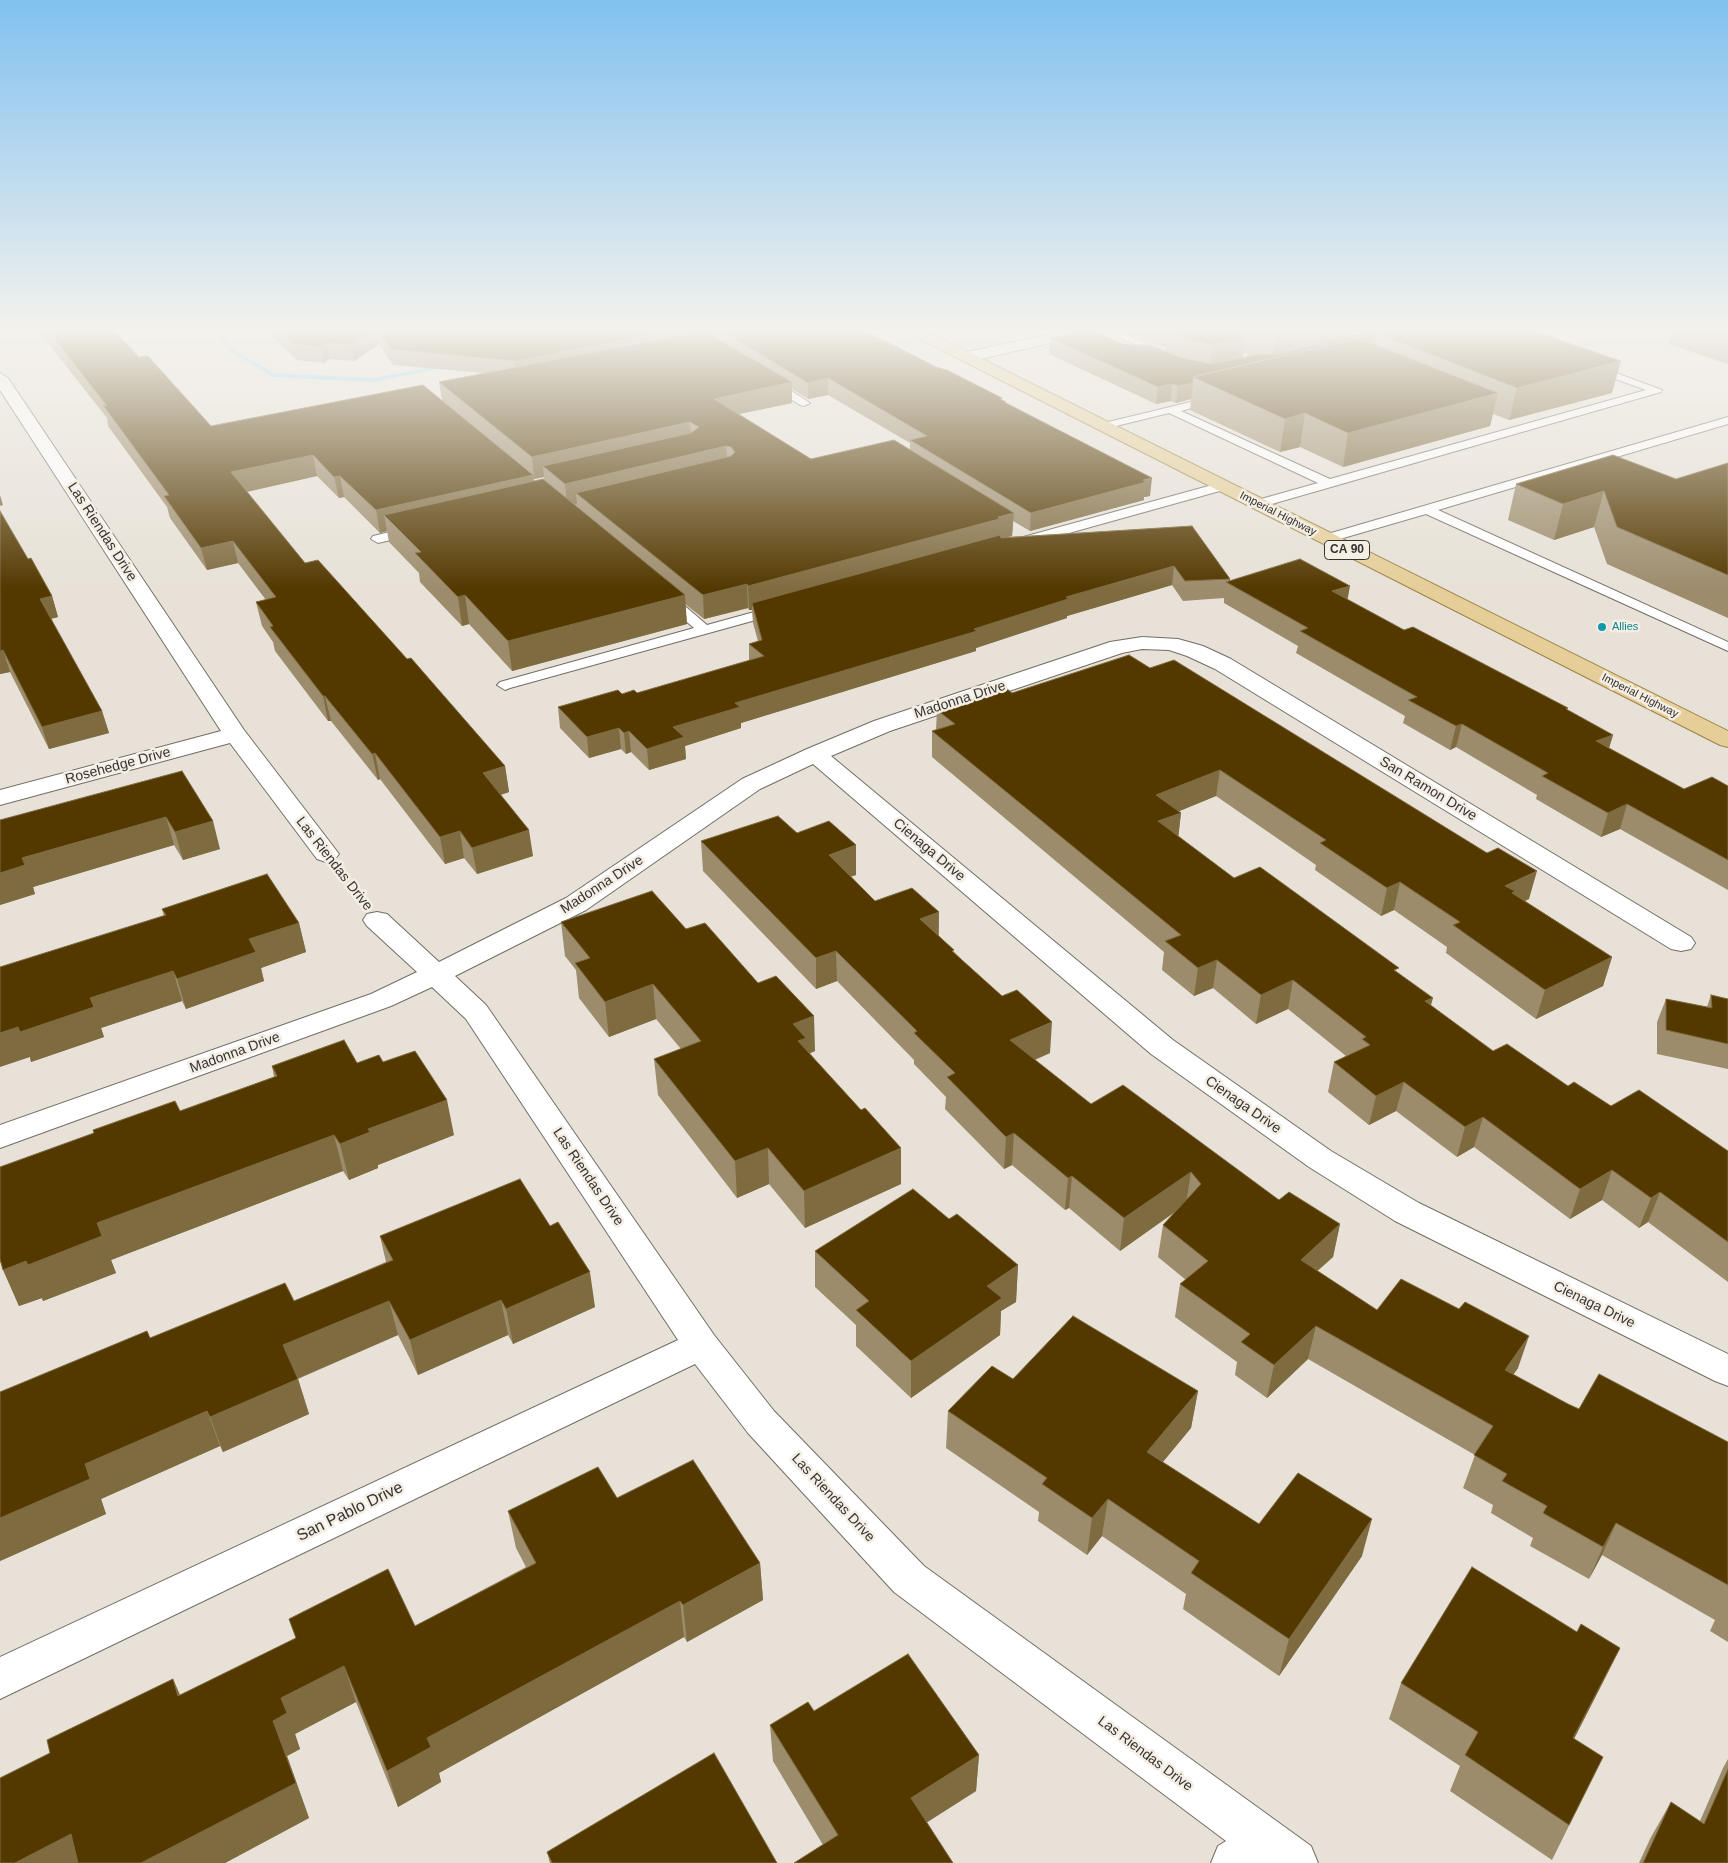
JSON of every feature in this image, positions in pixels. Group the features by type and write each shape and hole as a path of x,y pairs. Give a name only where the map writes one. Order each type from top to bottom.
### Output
{"main road":[{"name":"Imperial Highway","path":"1082,415 1728,740"}],"street":[{"name":"Las Riendas Drive","path":"24,415 235,734 326,854"},
{"name":"Madonna Drive","path":"0,1137 381,1000 437,974 576,904 751,784 815,754 882,726 1118,647 1142,643 1170,644"},
{"name":"San Ramon Drive","path":"1170,644 1195,651 1223,664 1681,943"},
{"name":"Rosehedge Drive","path":"0,798 235,734"},
{"name":"Cienaga Drive","path":"815,754 1162,1047 1320,1160 1407,1212 1728,1371"},
{"name":"Las Riendas Drive","path":"377,920 476,1012 701,1345 761,1422 909,1580 1264,1856"},
{"name":"San Pablo Drive","path":"0,1679 701,1345"}],"lane":[{"path":"1104,426 1150,415"},
{"path":"1181,415 1328,484"},
{"path":"1258,504 1570,415"},
{"path":"1326,539 1728,420"},
{"path":"1499,423 1517,430"},
{"path":"1012,544 1223,486"},
{"path":"1426,509 1728,647"},
{"path":"378,539 426,528"},
{"path":"1015,529 1031,539"},
{"path":"660,592 704,629"},
{"path":"505,685 791,606"}],"path":[{"name":"Las Riendas Drive","path":"326,854 377,920"}],"building":[{"path":"110,415 201,415 211,426 268,415 460,415 533,475 376,510 340,476 334,477 313,455 231,472 305,563 318,560 407,659 411,658 505,766 483,773 529,830 472,848 460,831 440,837 375,753 372,754 325,696 323,696 270,627 273,626 256,602 276,597 233,541 201,548 164,496 169,495"},
{"path":"480,415 740,415 811,459 894,440 1014,513 998,517 999,519 748,586 747,584 703,595 576,493 731,456 735,452 731,447 726,446 565,484 543,466 691,433 699,427 690,422 532,457"},
{"path":"891,415 1029,415 1152,478 1143,480 1146,482 1031,513 910,440 927,436"},
{"path":"1276,415 1299,415 1285,419"},
{"path":"1309,415 1416,415 1348,433"},
{"path":"1613,455 1676,479 1728,463 1728,575 1617,527 1604,491 1563,504 1516,484"},
{"path":"543,479 685,595 508,641 465,595 458,597 415,553 421,552 384,515"},
{"path":"0,511 28,559 31,558 52,596 40,599 102,711 42,727 3,650 0,651"},
{"path":"1192,526 1230,579 1185,581 1174,566 1066,597 1068,599 974,629 977,631 735,703 740,707 673,727 684,737 647,749 629,731 624,733 619,728 587,737 558,707 618,690 622,694 634,690 637,693 764,656 749,644 762,640 752,603 1000,535 1001,538"},
{"path":"1300,559 1350,586 1332,591 1404,630 1413,627 1568,708 1566,709 1613,735 1596,741 1684,789 1712,777 1728,786 1728,860 1627,804 1608,813 1542,776 1548,773 1462,724 1456,726 1408,700 1417,697 1300,631 1308,628 1226,582"},
{"path":"1129,655 1150,668 1174,660 1487,853 1498,848 1537,871 1505,886 1515,891 1512,893 1612,957 1545,990 1453,925 1460,922 1400,882 1387,888 1320,843 1326,840 1220,770 1156,795 1181,813 1158,821 1234,878 1260,867 1399,968 1394,970 1433,998 1425,1001 1493,1051 1507,1044 1568,1086 1574,1082 1611,1106 1639,1090 1728,1151 1728,1242 1660,1192 1651,1198 1612,1170 1580,1189 1483,1117 1465,1127 1404,1082 1376,1096 1334,1062 1370,1045 1362,1039 1366,1037 1293,980 1261,995 1217,960 1198,968 1165,941 1181,935 932,731 955,724 937,710 1006,688 1012,693"},
{"path":"182,771 213,821 175,832 166,817 22,858 25,865 0,873 0,820"},
{"path":"778,816 797,833 829,821 856,845 829,855 875,901 912,888 939,912 920,919 1002,996 1017,990 1052,1022 1010,1040 1091,1104 1123,1085 1279,1200 1289,1192 1340,1224 1301,1260 1377,1310 1401,1279 1459,1309 1465,1302 1529,1336 1505,1370 1579,1409 1599,1374 1728,1442 1728,1585 1616,1523 1603,1547 1543,1513 1547,1506 1502,1481 1507,1474 1474,1455 1493,1426 1316,1326 1274,1365 1241,1342 1250,1334 1180,1284 1208,1261 1163,1225 1201,1184 1191,1172 1124,1218 1072,1176 1068,1178 1014,1133 1006,1137 947,1077 955,1073 914,1033 917,1031 836,951 816,958 701,841"},
{"path":"267,874 299,923 249,939 256,952 177,979 173,971 90,998 94,1007 20,1032 18,1027 0,1033 0,967 166,915 162,909"},
{"path":"652,891 686,929 705,923 758,983 776,976 814,1016 793,1024 806,1038 798,1041 861,1110 865,1108 901,1148 804,1191 768,1148 735,1161 654,1059 701,1041 653,984 605,1002 575,963 590,958 561,922"},
{"path":"1711,995 1728,999 1728,1044 1666,1030 1666,999 1712,1008"},
{"path":"344,1040 357,1063 379,1055 383,1062 415,1051 447,1100 368,1129 370,1132 340,1144 334,1135 97,1223 102,1236 28,1265 26,1261 3,1270 0,1259 0,1167 94,1133 93,1130 175,1101 180,1111 277,1076 272,1066"},
{"path":"520,1179 550,1226 558,1222 590,1272 506,1309 501,1300 410,1340 389,1301 283,1345 298,1379 210,1417 207,1411 85,1464 90,1479 0,1518 0,1392 147,1331 150,1338 285,1283 294,1301 393,1260 380,1236"},
{"path":"913,1189 949,1219 957,1214 1018,1265 987,1286 1002,1298 911,1361 856,1310 869,1301 815,1251"},
{"path":"1073,1316 1198,1391 1147,1452 1259,1524 1298,1473 1372,1519 1289,1639 1191,1573 1199,1561 1108,1499 1092,1518 1042,1484 1047,1478 948,1411 992,1366 1013,1379"},
{"path":"693,1460 760,1563 683,1605 680,1601 427,1738 431,1747 387,1771 344,1666 281,1698 287,1713 273,1721 296,1783 141,1863 78,1863 71,1834 15,1863 0,1863 0,1778 50,1753 47,1740 173,1679 178,1696 296,1638 289,1619 388,1569 415,1626 536,1563 508,1511 598,1467 617,1498"},
{"path":"1472,1567 1577,1632 1581,1624 1620,1648 1573,1738 1603,1757 1569,1825 1465,1755 1478,1732 1401,1683"},
{"path":"908,1654 979,1755 911,1798 953,1863 794,1863 838,1835 770,1725 808,1702 814,1711"},
{"path":"714,1753 777,1863 552,1863 547,1852"},
{"path":"1728,1769 1728,1863 1643,1863 1671,1802 1704,1824"}],"place":[{"name":"Allies","path":"1602,627"}]}
